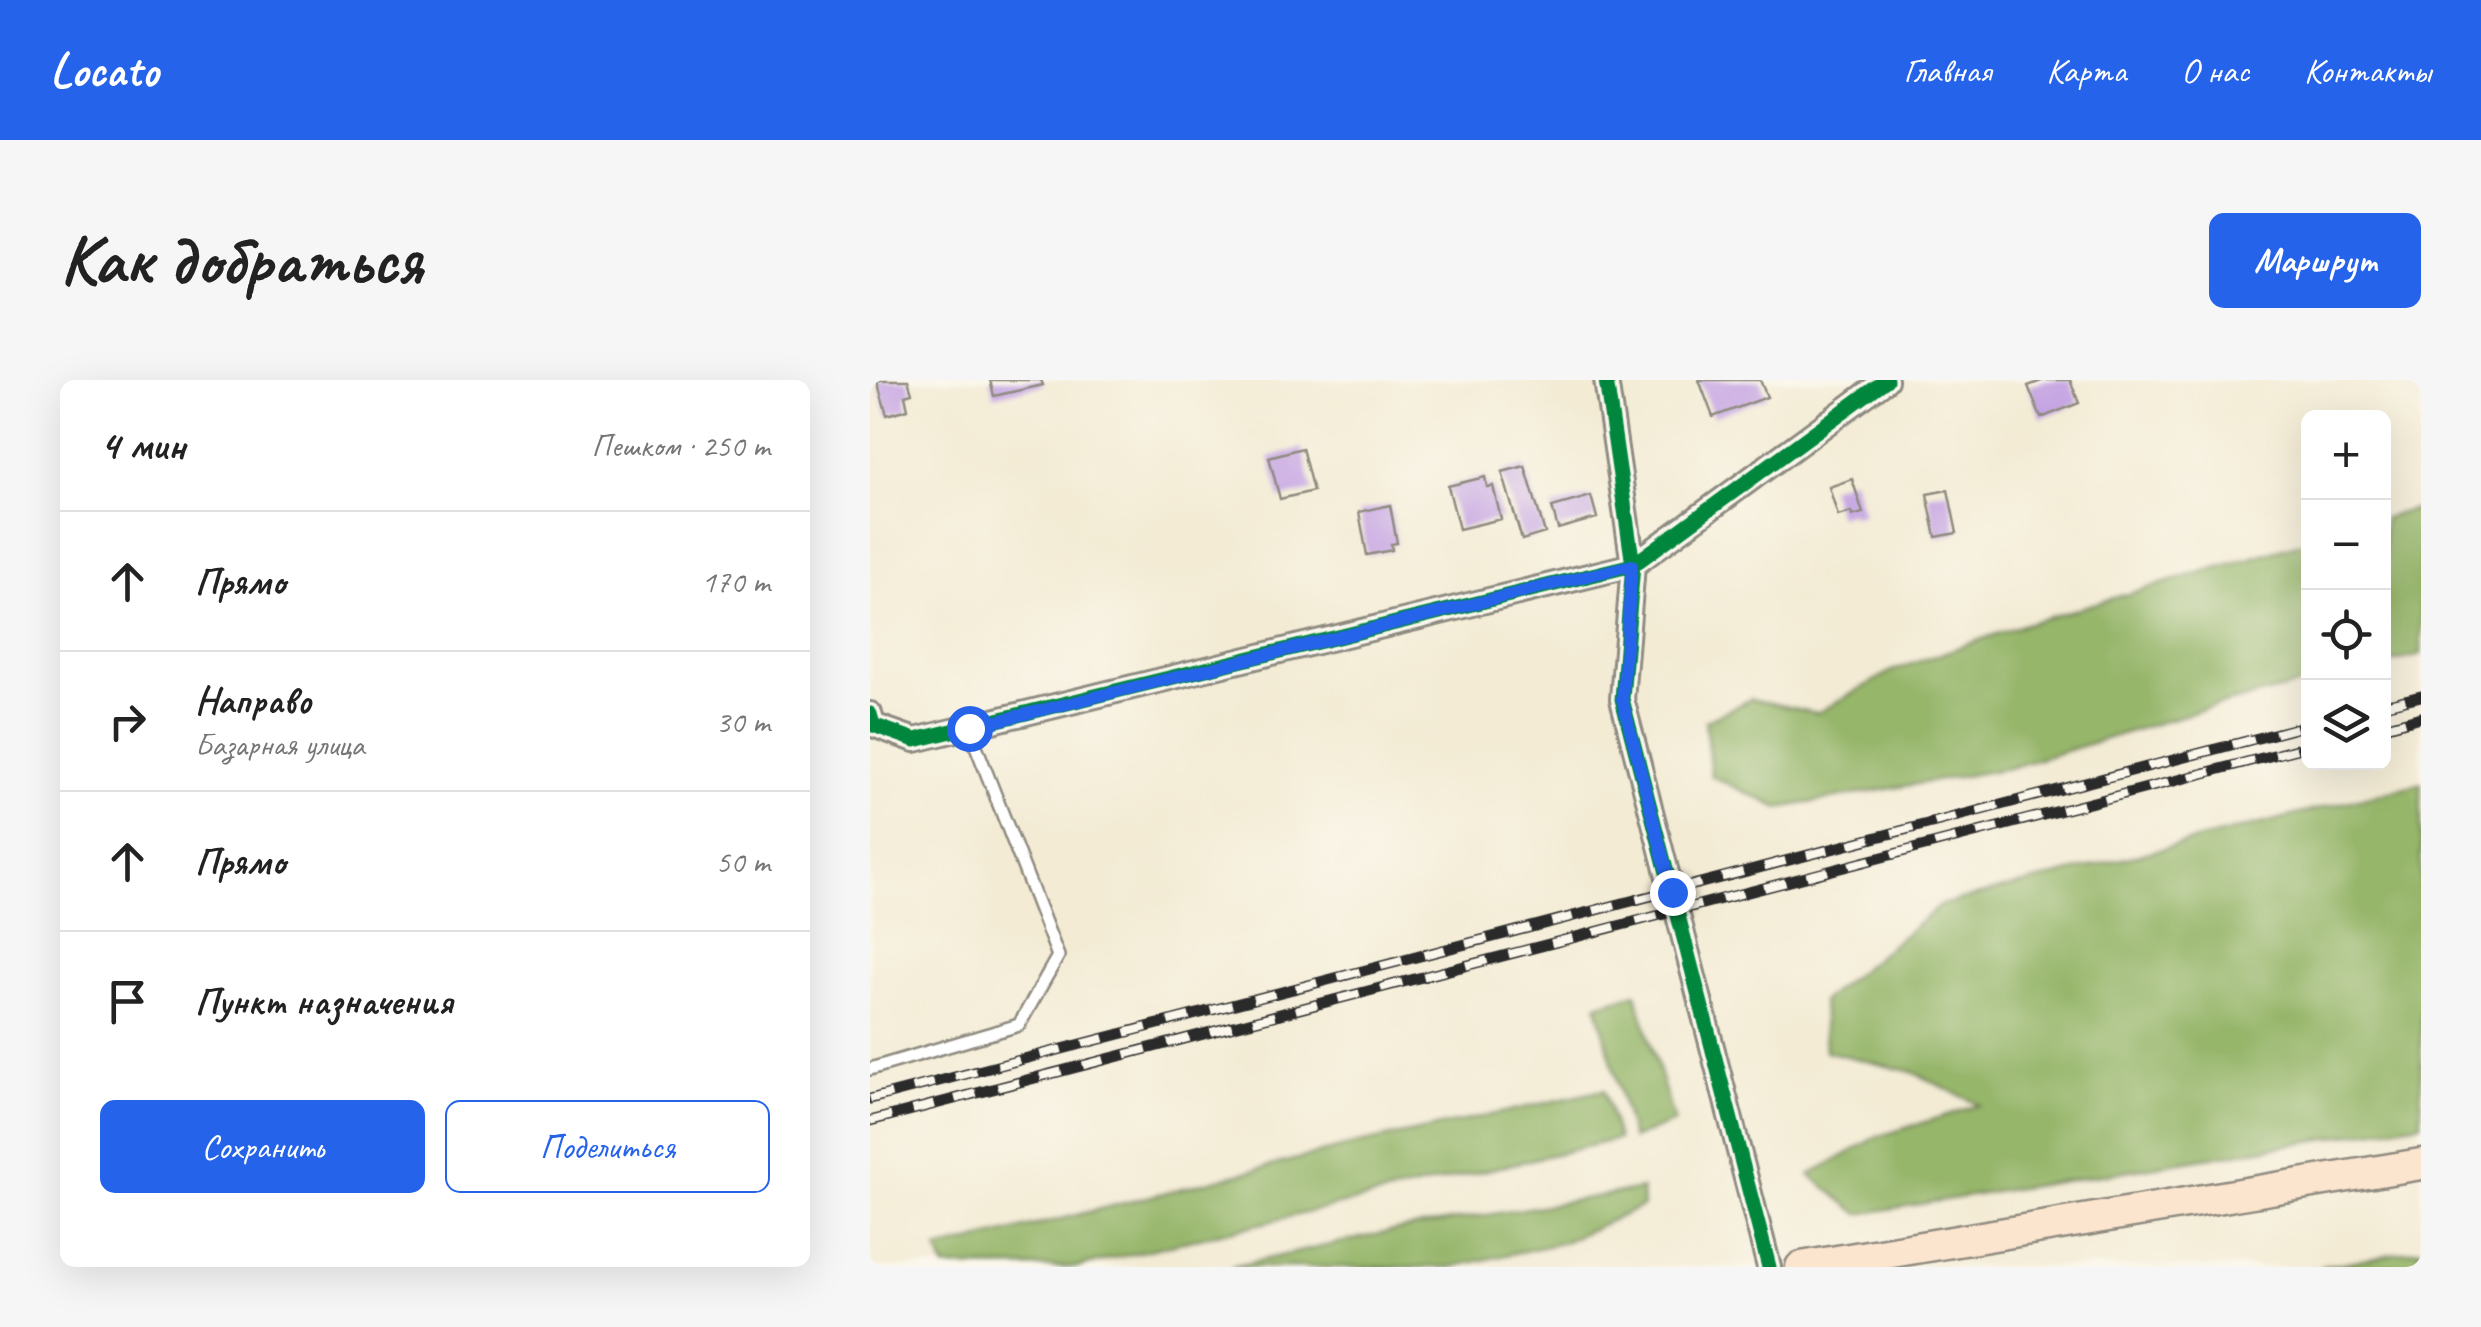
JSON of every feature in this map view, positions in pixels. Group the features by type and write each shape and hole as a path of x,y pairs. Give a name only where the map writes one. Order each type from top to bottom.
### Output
{"main road":[{"path":"1800,1267 2421,1164"}],"street":[{"path":"1606,380 1632,565 1622,699 1768,1267"},
{"path":"870,714 874,725 914,740 1632,565 1886,380"}],"lane":[{"path":"870,1069 1019,1026 1058,956 969,728"}],"green space":[{"path":"2421,507 2421,655 2391,662 2391,590 2391,516"},
{"path":"2301,543 2301,685 2211,707 2009,768 1779,808 1711,776 1705,721 1751,699 1817,713 1892,671 2022,625"},
{"path":"2421,783 2421,1123 1859,1214 1810,1175 1877,1137 1979,1105 1912,1072 1825,1051 1822,1001 1941,905"},
{"path":"1636,993 1674,1122 1632,1139 1597,1005"},
{"path":"1604,1090 1618,1139 1077,1267 944,1267 938,1250 1345,1147"},
{"path":"1642,1189 1643,1206 1561,1243 1451,1267 1231,1267 1397,1230"},
{"path":"2421,1249 2421,1267 2320,1267"}],"building":[{"path":"877,380 908,380 912,393 905,395 908,409 887,415"},
{"path":"990,380 1041,380 1043,385 994,396"},
{"path":"1699,380 1760,380 1767,397 1713,417"},
{"path":"2044,380 2070,380 2079,403 2041,418 2028,386"},
{"path":"1302,448 1313,491 1280,499 1269,457"},
{"path":"1525,466 1545,533 1522,540 1502,472"},
{"path":"1485,477 1487,487 1493,486 1501,519 1459,529 1448,486"},
{"path":"1852,479 1863,513 1838,516 1829,487"},
{"path":"1948,490 1957,533 1936,537 1927,494"},
{"path":"1591,496 1597,518 1558,529 1552,507"},
{"path":"1390,505 1397,543 1391,544 1392,550 1367,555 1359,512"}],"railway":[{"path":"2391,703 2421,696"},
{"path":"2391,725 2421,717"},
{"path":"870,1099 2301,727"},
{"path":"870,1121 2301,748"}],"cycle path":[{"path":"870,714 873,725 915,740 1633,565 1606,380"},
{"path":"1769,1267 1622,699 1633,565 1886,380"}],"route":[{"path":"969,728 1632,565 1622,699 1672,892"}]}
